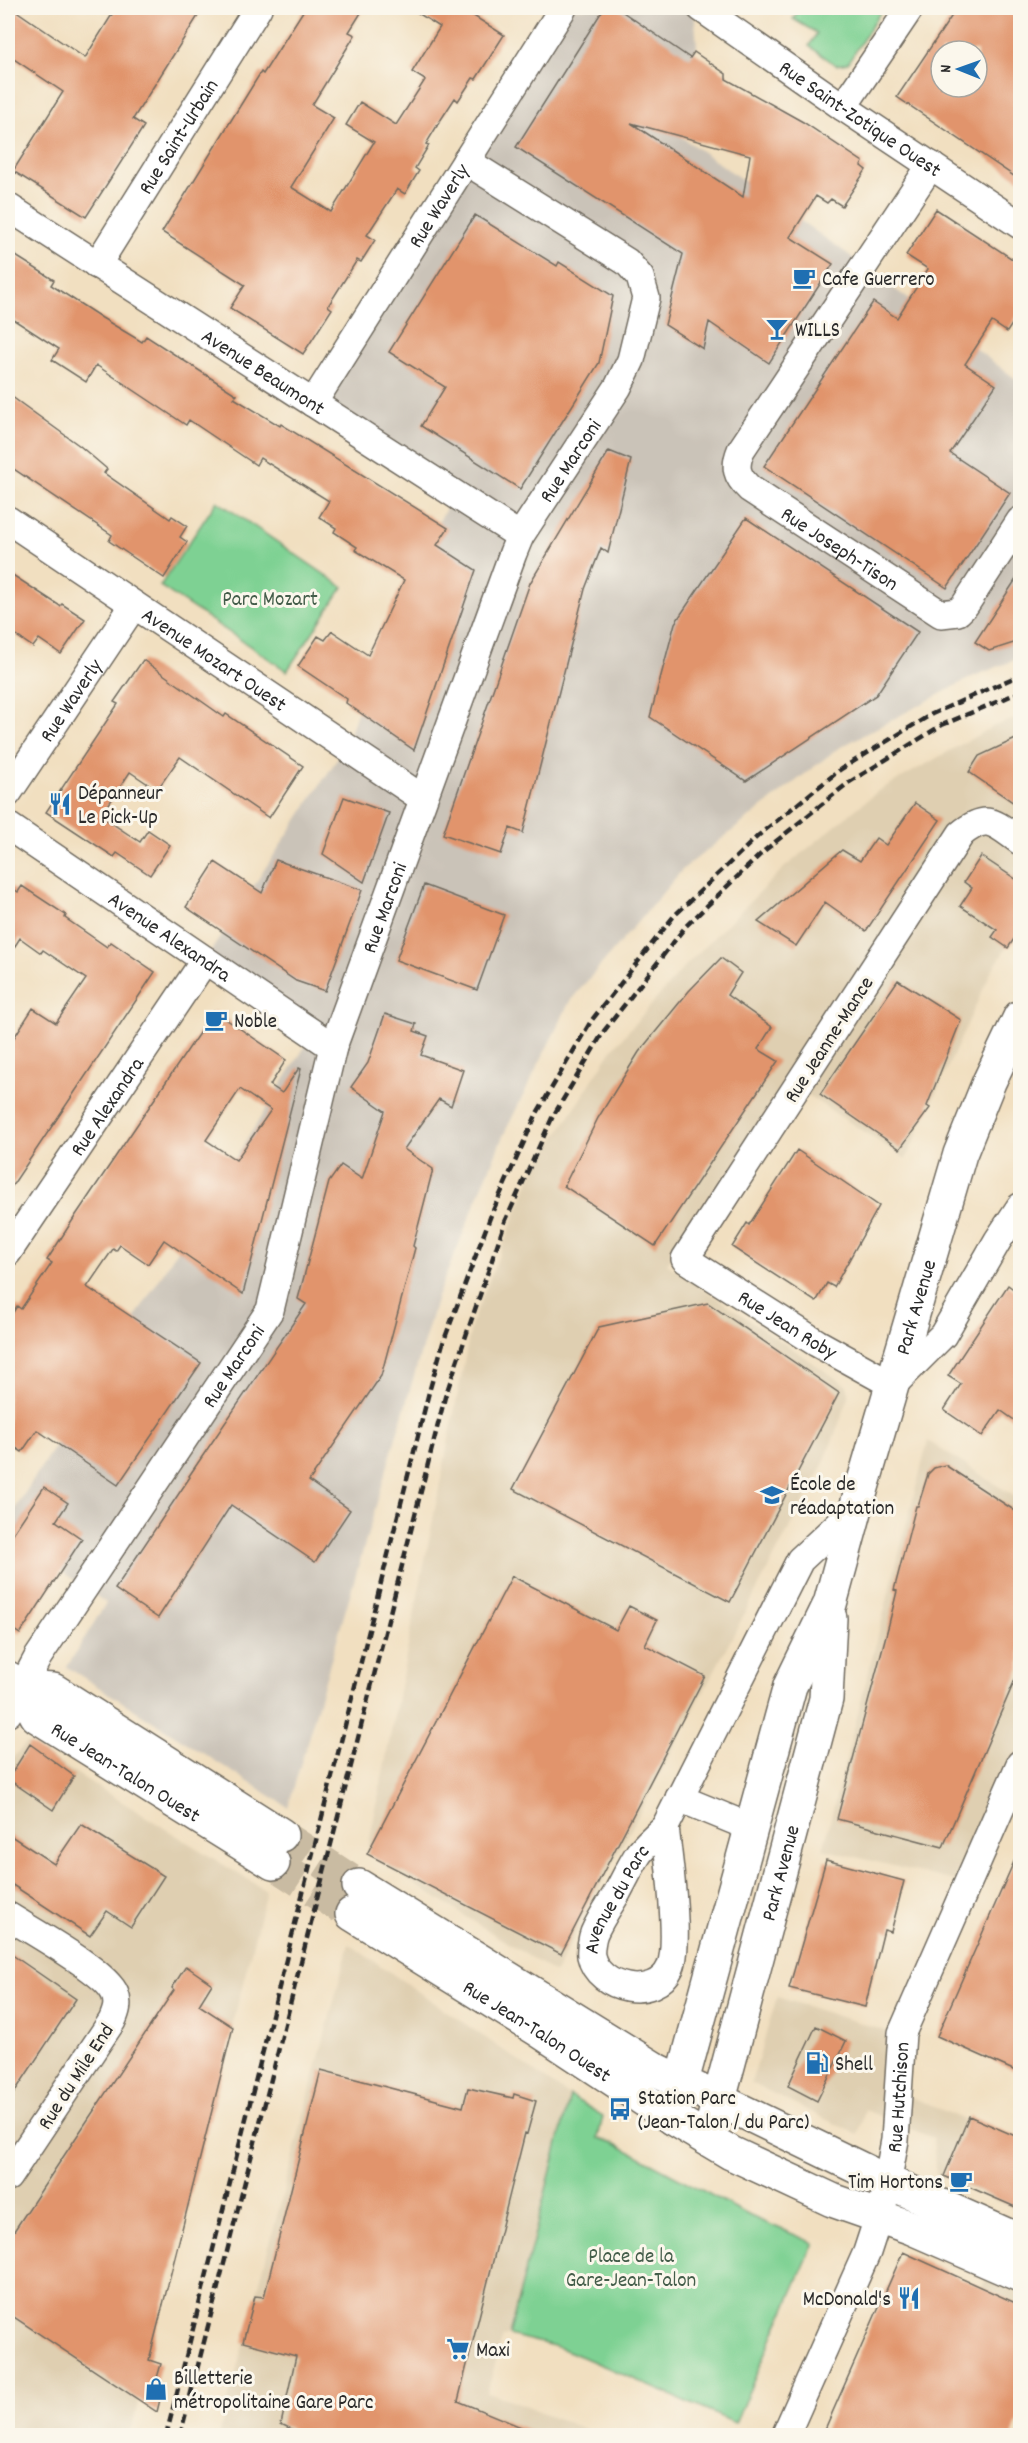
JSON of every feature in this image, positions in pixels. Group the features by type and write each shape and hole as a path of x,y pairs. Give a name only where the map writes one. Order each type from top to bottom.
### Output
{"main road":[{"name":"Park Avenue","path":"672,2118 790,1686 830,1604 960,1154 989,1082 1020,1017"},
{"name":"Park Avenue","path":"707,2139 720,2101 826,1699 830,1604"},
{"name":"Rue Jean-Talon Ouest","path":"12,1693 37,1716 277,1849"},
{"name":"Rue Jean-Talon Ouest","path":"1020,2241 888,2182 682,2083 356,1900 537,2029 707,2139 832,2200 912,2228 1020,2275"}],"street":[{"name":"Rue Saint-Urbain","path":"97,265 258,8"},
{"name":"Rue Waverly","path":"313,404 563,8"},
{"name":"Rue Saint-Zotique Ouest","path":"701,8 843,107 1020,225"},
{"path":"843,107 910,8"},
{"name":"Rue Marconi","path":"12,1693 270,1310 333,1047 422,798 520,536 618,387 636,344 646,298 640,277 627,262 466,161"},
{"name":"Rue Joseph-Tison","path":"931,165 741,450 736,472 750,489 933,610 950,615 958,612 965,605 1020,521"},
{"name":"Avenue Beaumont","path":"8,207 520,536"},
{"name":"Avenue Mozart Ouest","path":"8,520 422,798"},
{"name":"Rue Waverly","path":"8,793 134,605"},
{"name":"Rue Jeanne-Mance","path":"685,1259 962,834 976,822 992,822 1020,841"},
{"name":"Avenue Alexandra","path":"8,826 333,1047"},
{"name":"Rue Alexandra","path":"8,1252 205,960"},
{"path":"893,1385 943,1335 998,1239 1020,1207"},
{"name":"Rue Jean Roby","path":"685,1259 817,1343 893,1385"},
{"name":"Avenue du Parc","path":"665,1827 671,1880 674,1946 670,1968 652,1984 638,1988 622,1987 609,1981 598,1971 591,1955 593,1934 639,1853 665,1827 800,1560 856,1508"},
{"name":"Rue Hutchison","path":"785,2436 867,2252 879,2217 895,2140 902,2033 1020,1764"},
{"path":"679,1798 752,1828"},
{"name":"Rue du Mile End","path":"8,1916 96,1973 115,1994 117,2008 112,2021 8,2177"}],"shaded area":[{"path":"564,8 694,8 697,47 653,117 845,252 1020,382 1020,658 974,676 837,749 683,869 570,1001 503,1136 437,1297 288,1807 67,1667 106,1603 63,1572 8,1538 8,1520 313,1034 205,960 345,747 401,590 454,494 313,403"},
{"path":"1020,717 1020,926 990,974 906,1159 789,1083 667,1264 847,1386 849,1397 824,1463 555,1973 367,1854 472,1322 532,1174 611,1051 686,965 785,867 878,791 994,726"},
{"path":"928,1441 1020,1500 1020,1764 967,1884 823,1849"},
{"path":"27,1743 266,1891 130,2435 8,2436 8,1762"},
{"path":"349,1944 570,2096 509,2335 502,2338 487,2393 509,2399 599,2435 219,2436"},
{"path":"777,1997 905,2037 892,2089 1020,2144 1020,2419 935,2383 981,2290 1014,2209 936,2175 933,2138 865,2110 858,2135 751,2083"}],"green space":[{"path":"800,8 883,8 848,63 836,65 809,46 817,33 793,19"},
{"name":"Parc Mozart","path":"217,501 343,587 287,671 160,586"},
{"name":"Place de la Gare-Jean-Talon","path":"570,2096 603,2116 598,2138 614,2143 750,2216 814,2243 735,2423 583,2357 554,2346 509,2335"}],"building":[{"path":"8,8 12,8 85,58 116,8 203,8 133,119 144,126 86,217 13,171 63,92 8,55"},
{"path":"305,8 364,8 349,32 355,35 312,105 334,118 291,187 331,212 374,142 346,125 360,102 396,125 425,80 412,72 440,27 410,8 461,8 504,35 476,79 473,78 458,101 455,98 440,121 415,168 419,171 405,194 397,189 367,235 375,240 361,262 357,260 328,306 332,309 303,354 230,308 245,285 162,232 261,72 263,74"},
{"path":"604,8 617,8 690,58 694,52 726,74 726,79 803,122 863,162 861,166 866,170 842,206 831,199 827,203 816,196 790,237 833,264 769,363 709,322 703,349 665,325 683,254 516,147","holes":["631,123 750,155 743,197"]},
{"path":"957,8 1020,8 1020,180 897,97 929,50 929,99 989,99 989,39 936,39"},
{"path":"936,209 1020,264 1020,312 1007,332 992,322 965,364 996,385 950,453 1010,493 947,588 764,466 873,302 897,318 928,269 906,255"},
{"path":"475,215 557,266 559,262 613,296 599,363 520,489 421,426 445,387 389,352"},
{"path":"8,251 54,280 51,285 102,318 142,342 146,336 237,395 234,398 280,426 281,424 448,528 437,545 476,570 414,750 346,703 347,699 298,666 318,636 325,640 332,631 368,655 404,580 355,550 357,547 334,532 336,528 319,517 329,501 260,458 256,465 189,420 186,425 96,365 86,382 52,360 59,349 8,316"},
{"path":"8,394 80,446 107,469 104,473 170,519 172,516 187,526 180,537 187,542 164,578 109,541 112,535 8,465"},
{"path":"609,451 631,460 608,553 601,548 585,589 523,833 510,828 501,854 443,834 530,583"},
{"path":"746,518 918,632 876,695 746,781 650,717 675,623"},
{"path":"8,572 60,606 62,604 85,619 61,654 39,639 33,647 8,630"},
{"path":"1020,573 1020,641 989,651 975,642"},
{"path":"143,660 224,717 226,714 303,766 269,818 180,757 157,790 130,772 101,816 140,842 148,830 170,845 150,875 117,853 114,857 46,812 118,704 114,702"},
{"path":"1020,737 1020,807 969,772 979,756"},
{"path":"344,797 389,813 364,882 323,854"},
{"path":"915,803 940,820 866,931 825,902 796,946 758,922 842,850 860,861 876,838 886,845"},
{"path":"981,856 1020,882 1020,930 1008,948 992,937 997,930 960,906 972,888 964,882"},
{"path":"276,860 362,890 325,991 296,981 186,907 215,862 262,893"},
{"path":"8,885 18,892 22,886 66,915 65,918 107,947 111,942 155,972 8,1192 8,1047 33,1008 56,1023 86,979 43,950 41,953 20,938 8,957"},
{"path":"424,885 504,915 477,990 396,960"},
{"path":"721,958 741,973 727,995 772,1027 758,1049 778,1061 655,1246 564,1186 598,1118 639,1052 689,991"},
{"path":"898,980 961,1020 927,1106 930,1108 900,1149 820,1094"},
{"path":"214,1011 286,1060 270,1085 282,1093 299,1068 301,1069 243,1294 164,1240 148,1264 120,1245 116,1251 113,1249 87,1287 201,1363 118,1485 37,1430 22,1452 8,1443 8,1320 17,1306 21,1309 52,1263 47,1260","holes":["240,1089 271,1110 236,1160 206,1140"]},
{"path":"385,1014 416,1024 414,1031 428,1036 421,1055 463,1070 451,1106 439,1099 404,1149 433,1169 381,1376 309,1481 350,1510 315,1562 231,1505 158,1618 115,1589 306,1304 298,1299 329,1182 341,1165 362,1179 385,1111 351,1087 368,1063"},
{"path":"797,1150 879,1206 834,1287 827,1283 816,1302 732,1247 747,1223 749,1225"},
{"path":"1008,1285 1020,1294 1020,1424 1000,1410 982,1436 944,1410 961,1384 948,1376"},
{"path":"708,1303 839,1393 730,1602 513,1489 599,1327"},
{"path":"945,1465 1020,1514 1020,1668 943,1847 837,1819 889,1624 897,1591 894,1590 916,1506 918,1506 928,1474 934,1468"},
{"path":"44,1487 68,1503 56,1521 82,1539 20,1634 8,1626 8,1541"},
{"path":"512,1576 616,1630 629,1606 657,1620 645,1645 705,1676 561,1954 367,1854"},
{"path":"30,1744 74,1776 53,1810 8,1779"},
{"path":"81,1824 164,1876 131,1927 107,1911 90,1936 8,1882 8,1834 54,1864"},
{"path":"1020,1848 1020,2073 937,2036"},
{"path":"826,1860 904,1881 891,1932 884,1930 865,2007 789,1988"},
{"path":"8,1952 76,1999 8,2102"},
{"path":"186,1966 212,1984 199,2005 233,2027 149,2360 161,2364 155,2385 163,2387 157,2412 8,2313 8,2240 174,1990 172,1988"},
{"name":"Shell","path":"816,2026 846,2041 817,2101 788,2086"},
{"path":"321,2070 463,2107 468,2088 513,2098 514,2094 536,2101 527,2134 525,2133 458,2401 543,2436 306,2436 281,2424 296,2356 243,2342 255,2296 264,2297"},
{"path":"969,2116 1020,2138 1020,2209 944,2176"},
{"path":"903,2252 1020,2305 1020,2414 1012,2436 822,2436"}],"tunnel":[{"path":"281,1835 359,1886"},
{"path":"273,1863 352,1914"}],"railway":[{"path":"166,2436 429,1392 443,1343 491,1215 537,1113 591,1021 674,916 759,835 841,769 932,714 1020,675"},
{"path":"180,2436 445,1397 505,1222 552,1118 604,1031 686,926 764,851 848,783 942,725 1020,692"}],"place":[{"name":"Cafe Guerrero","path":"804,278"},
{"name":"WILLS","path":"777,329"},
{"name":"Dépanneur Le Pick-Up","path":"60,804"},
{"name":"Noble","path":"216,1020"},
{"name":"École de réadaptation","path":"772,1495"},
{"name":"Shell","path":"817,2063"},
{"name":"Station Parc (Jean-Talon / du Parc)","path":"620,2109"},
{"name":"Tim Hortons","path":"961,2181"},
{"name":"McDonald's","path":"909,2298"},
{"name":"Maxi","path":"458,2349"},
{"name":"Billetterie métropolitaine Gare Parc","path":"156,2389"}]}
